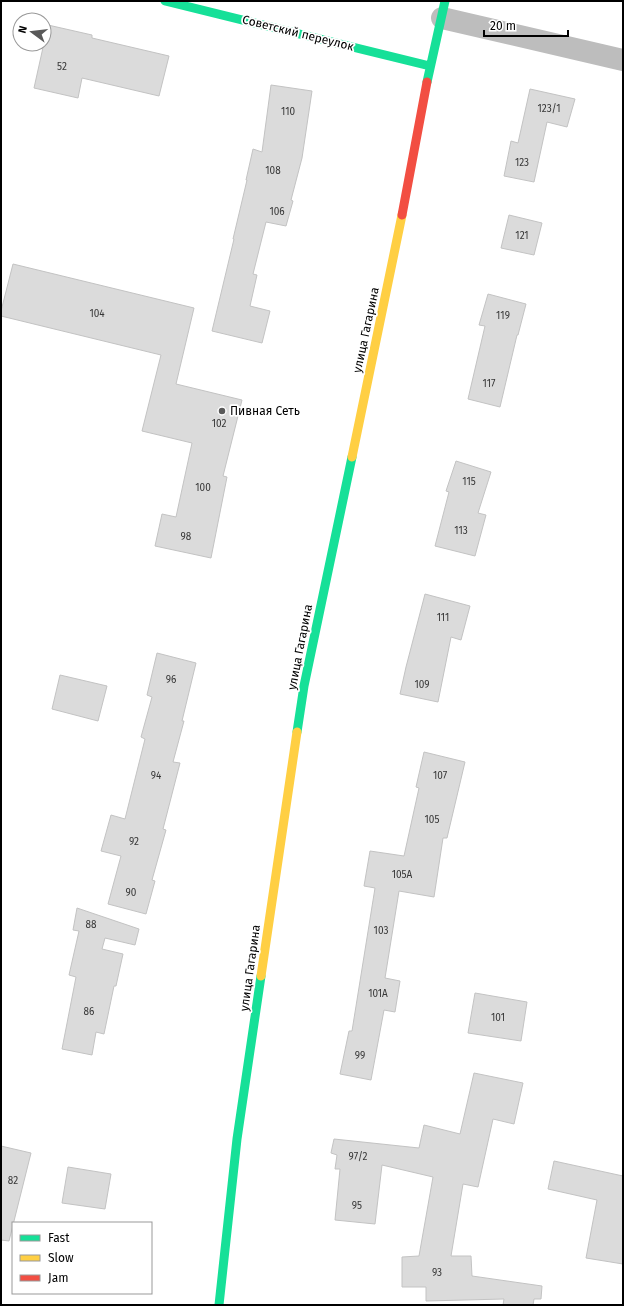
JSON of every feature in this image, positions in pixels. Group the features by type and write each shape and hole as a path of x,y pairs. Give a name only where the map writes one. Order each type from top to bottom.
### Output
{"main road":[{"name":"Советский переулок","path":"165,1 430,66"},
{"name":"улица Гагарина","path":"219,1305 237,1139 304,686 399,229 430,66 444,10"}],"street":[{"path":"444,10 623,60"}],"building":[{"path":"52,26 92,35 92,38 169,56 159,96 82,78 78,98 34,88 42,52 52,52"},
{"path":"271,85 312,91 302,158 286,226 266,222 253,274 257,275 250,306 270,311 262,343 212,331 234,239 253,149 262,152"},
{"path":"530,89 575,99 567,127 547,122 534,182 504,176 511,141 518,143"},
{"path":"509,215 542,223 534,255 501,248"},
{"path":"13,264 194,308 176,384 242,400 223,476 227,477 211,558 155,546 162,514 176,517 192,443 142,431 161,355 1,316"},
{"path":"488,294 526,304 500,407 468,399 485,326 479,325"},
{"path":"456,461 491,472 478,513 486,515 475,556 435,546 449,492 446,491"},
{"path":"425,594 470,606 461,640 451,637 438,702 400,694"},
{"path":"157,653 196,663 182,721 184,721 173,762 180,763 163,829 166,830 152,880 155,881 146,914 108,904 121,856 101,851 111,815 125,819 145,739 141,737 152,697 147,695"},
{"path":"60,675 107,686 98,721 52,709"},
{"path":"424,752 465,762 447,838 443,838 434,897 399,891 385,978 400,981 395,1012 384,1010 371,1080 340,1074 349,1031 352,1031 375,888 364,886 370,851 404,856 419,788 416,787"},
{"path":"77,908 139,929 135,945 105,938 102,949 123,954 116,986 114,986 104,1034 96,1032 92,1055 62,1049 76,977 69,975 79,931 73,930"},
{"path":"475,993 527,1002 521,1041 468,1033"},
{"path":"474,1073 523,1083 514,1124 493,1119 478,1187 463,1184 451,1256 471,1256 472,1276 542,1286 541,1299 534,1299 533,1305 503,1305 504,1299 426,1301 426,1287 402,1287 402,1257 419,1256 433,1177 382,1165 375,1224 335,1220 340,1169 335,1169 337,1155 331,1153 334,1139 419,1148 424,1125 460,1134"},
{"path":"1,1146 31,1153 14,1222 12,1222 9,1241 1,1240"},
{"path":"554,1161 623,1176 623,1264 586,1258 597,1200 548,1189"},
{"path":"68,1167 111,1174 105,1209 62,1203"}],"traffic: fast":[{"path":"165,1 430,66"},
{"path":"427,82 445,1"},
{"path":"297,732 304,686 352,457"},
{"path":"219,1305 237,1139 261,976"}],"traffic: slow":[{"path":"352,457 402,215"},
{"path":"261,976 297,732"}],"traffic: jam":[{"path":"402,215 427,82"}],"place":[{"name":"Пивная Сеть","path":"222,411"}]}
